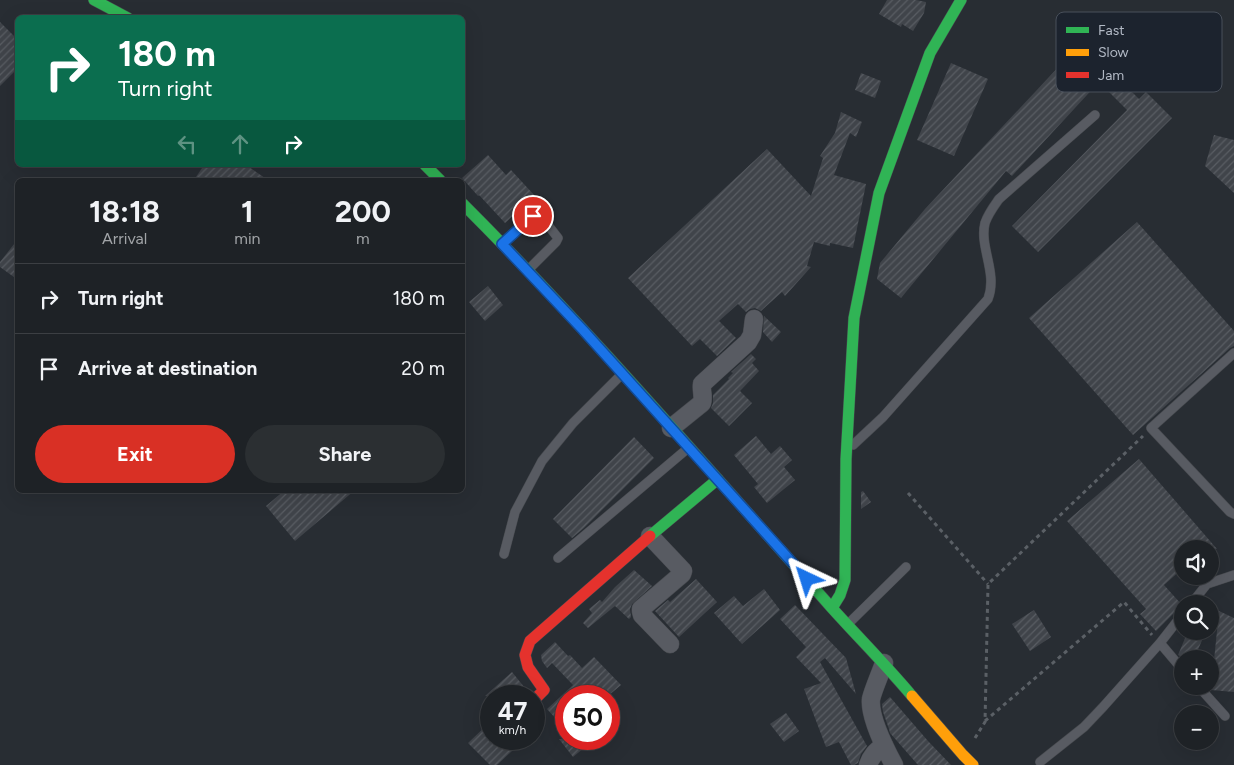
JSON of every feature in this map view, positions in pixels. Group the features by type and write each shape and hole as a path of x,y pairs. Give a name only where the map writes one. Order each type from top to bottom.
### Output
{"street":[{"path":"94,0 122,15"},
{"path":"832,608 846,580 846,451 854,318 879,193 930,53 961,0"},
{"path":"428,167 438,178"},
{"path":"465,206 718,479 832,608 884,662 973,765"},
{"path":"671,428 702,403 704,398 701,389 702,384 748,342 752,336 754,319"},
{"path":"541,685 528,666 525,655 530,641 718,479"},
{"path":"650,536 683,571 682,574 641,608 642,615 670,644"},
{"path":"884,662 871,700 873,715 894,765"},
{"path":"868,765 874,752 884,745"}],"lane":[{"path":"846,451 884,417 988,299 992,282 984,236 985,223 999,199 1095,115"},
{"path":"502,244 533,216 540,215 558,238 527,271"},
{"path":"1234,353 1151,428 1234,514"},
{"path":"504,554 515,512 542,461 573,423 622,374"},
{"path":"558,558 689,448"},
{"path":"848,624 906,567"},
{"path":"1198,595 1207,584 1234,575"},
{"path":"1040,762 1084,727 1104,707 1174,626"},
{"path":"1160,644 1174,660"},
{"path":"1206,695 1225,716"}],"path":[{"path":"988,584 1151,428"},
{"path":"908,493 988,584 985,722"},
{"path":"963,755 985,722 1124,602 1160,644"}],"building":[{"path":"887,0 926,2 924,13 913,31 902,24 901,27 879,14"},
{"path":"0,22 15,37 15,71 0,86"},
{"path":"951,63 988,79 954,156 917,140"},
{"path":"1056,70 1056,92 1090,92 1012,176 1006,171 901,298 877,279 880,263 925,209"},
{"path":"861,73 881,81 875,98 855,90"},
{"path":"1109,92 1132,92 1139,99 1146,92 1172,118 1038,252 1012,226 1127,110"},
{"path":"841,112 862,122 856,137 850,133 834,175 866,184 853,248 830,243 830,246 814,242 807,266 811,267 785,296 782,292 761,311 755,308 746,312 738,304 719,321 736,338 717,356 700,339 692,346 628,278 767,149 811,196 823,158 820,156 835,133"},
{"path":"1214,135 1234,140 1234,193 1205,166"},
{"path":"488,155 506,175 511,170 535,196 505,223 465,181 465,178 462,178"},
{"path":"203,167 249,167 265,178 195,178"},
{"path":"1137,222 1234,331 1234,346 1133,435 1029,318"},
{"path":"15,243 15,278 0,267 0,262"},
{"path":"488,286 503,305 485,321 469,302"},
{"path":"764,316 781,332 772,342 763,332"},
{"path":"751,354 756,359 752,363 759,371 740,391 752,403 729,426 711,408 713,395 729,379 733,373 731,372"},
{"path":"756,436 771,454 780,446 792,460 784,467 795,480 767,503 754,487 758,484 734,455"},
{"path":"634,437 654,458 572,538 553,519"},
{"path":"1139,459 1209,540 1174,540 1174,576 1164,585 1174,596 1174,613 1156,631 1140,614 1146,609 1067,521"},
{"path":"863,491 871,502 861,509 861,492"},
{"path":"281,493 351,493 295,541 266,506"},
{"path":"634,570 652,586 632,604 630,609 631,617 629,619 615,606 588,628 583,623 592,613 589,609 600,600 602,602"},
{"path":"696,579 717,602 679,637 655,611 668,600 670,602"},
{"path":"764,589 780,610 742,644 714,613 734,596 743,606"},
{"path":"795,605 846,658 856,694 825,658 820,662 867,746 861,754 858,763 854,765 851,765 839,742 826,747 804,689 821,683 796,657 806,647 780,619"},
{"path":"1034,610 1051,637 1030,651 1012,624"},
{"path":"1219,611 1234,618 1234,692 1219,691 1219,650 1215,650 1216,640 1219,640"},
{"path":"1184,640 1202,640 1198,650 1180,650"},
{"path":"555,642 582,668 594,657 621,685 573,685 552,663 547,668 542,661 541,655"},
{"path":"512,672 523,685 497,685"},
{"path":"890,697 951,765 918,765 890,733 882,704"},
{"path":"555,702 555,718 547,709"},
{"path":"786,713 799,731 784,742 770,724"},
{"path":"480,732 480,750 512,751 497,765 490,765 468,743"},
{"path":"568,750 582,750 573,757"}],"traffic: fast":[{"path":"94,0 122,15"},
{"path":"832,608 840,595 845,580 846,459 854,318 879,193 930,53 961,0"},
{"path":"427,167 438,178"},
{"path":"465,206 623,373 912,696"},
{"path":"650,536 718,479"}],"traffic: slow":[{"path":"912,696 973,765"}],"traffic: jam":[{"path":"541,685 528,667 525,655 530,641 650,536"}],"route":[{"path":"533,216 502,244 583,330 807,579"}]}
